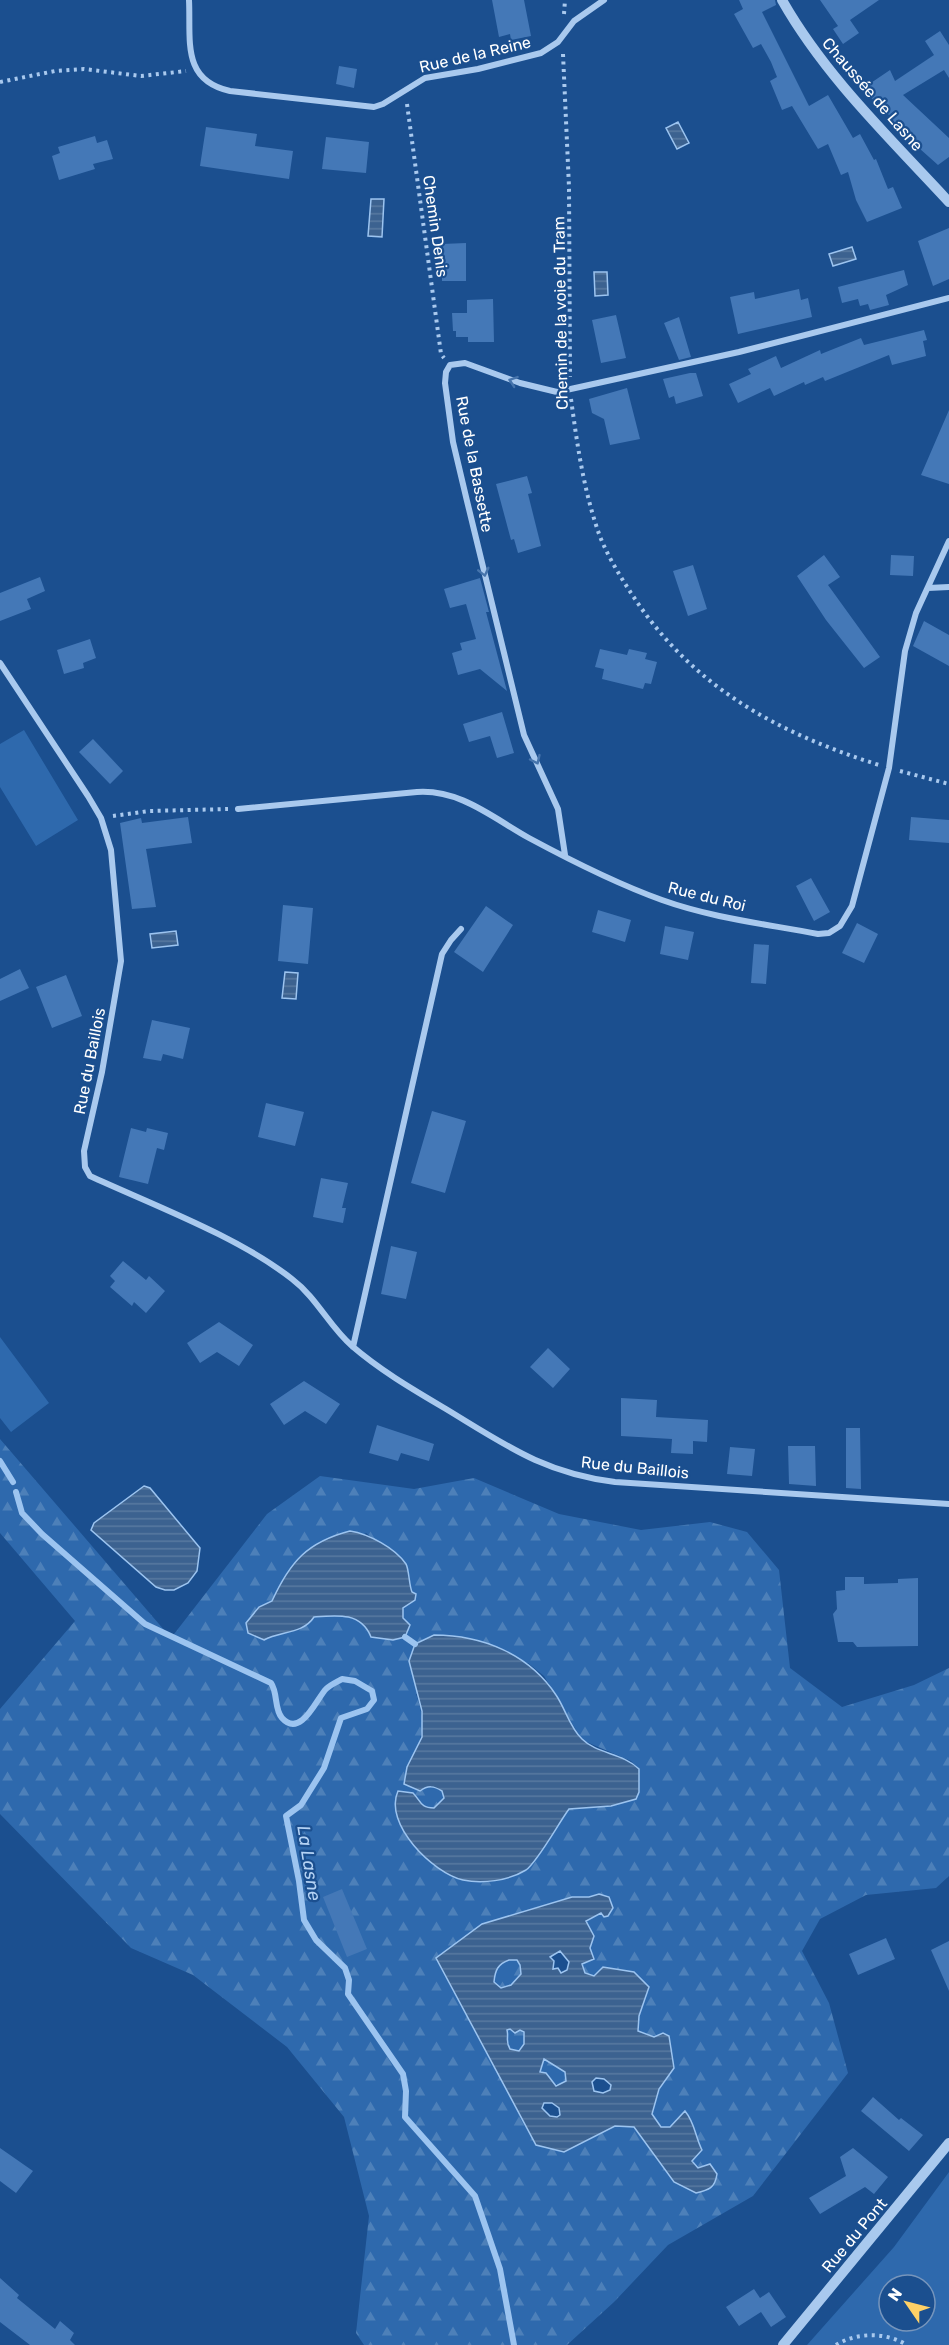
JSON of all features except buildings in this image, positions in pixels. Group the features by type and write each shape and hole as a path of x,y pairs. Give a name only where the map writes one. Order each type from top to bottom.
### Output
{"street":[{"path":"189,0 192,63 195,70"},
{"name":"Rue de la Reine","path":"195,70 200,77 230,91 364,106 383,104 405,88 425,78 478,69 541,53 562,36 574,21 604,0"},
{"name":"Chaussée de Lasne","path":"782,0 833,74 949,202"},
{"path":"450,365 465,363 539,389 557,392 739,352 949,298"},
{"name":"Rue de la Bassette","path":"450,365 446,372 445,383 453,442 524,735 558,809 565,855"},
{"name":"Rue du Roi","path":"238,809 417,792 447,793 565,855 662,900 716,915 818,934 830,933 840,926 852,906 889,768 904,651 916,613 949,541"},
{"path":"928,588 949,587"},
{"name":"Rue du Baillois","path":"0,663 101,818 111,849 121,961 102,1072 84,1151 85,1167 90,1176 263,1259 293,1279 315,1300 340,1335 378,1367 533,1461 564,1473 615,1482 949,1504"},
{"path":"353,1347 442,954 461,929"},
{"name":"Rue du Pont","path":"783,2345 949,2143"}],"path":[{"name":"Chemin de la voie du Tram","path":"565,0 562,36 569,187 570,389 582,474 597,530 620,577 649,621 685,661 720,690 774,724 838,752 949,784"},
{"path":"0,82 54,71 84,69 141,76 195,70"},
{"name":"Chemin Denis","path":"405,88 441,354 450,365"},
{"path":"101,818 148,811 238,809"},
{"path":"836,2345 846,2339 867,2334 907,2345"}],"green space":[{"path":"24,730 78,820 36,846 0,787 0,744"},
{"path":"0,1337 49,1403 11,1432 0,1418"},
{"path":"0,1439 171,1638 267,1514 320,1476 414,1489 474,1478 559,1514 641,1530 710,1522 747,1532 779,1570 790,1668 842,1707 914,1685 949,1668 949,1876 936,1888 866,1895 820,1919 802,1951 829,2003 848,2073 753,2196 668,2245 614,2302 567,2345 364,2345 356,2333 369,2216 344,2117 287,2047 193,1975 131,1948 0,1814 0,1709 75,1621 0,1533","holes":["366,1533 399,1556 408,1570 414,1600 403,1608 403,1618 393,1640 372,1637 368,1629 357,1619 345,1615 314,1617 299,1630 277,1634 264,1640 259,1607 272,1601","528,1663 544,1676 582,1740 631,1761 639,1769 639,1792 636,1799 611,1806 569,1809 538,1856 426,1808 434,1808 444,1798 442,1791 436,1788 425,1788 419,1791 412,1787 407,1767 417,1749 422,1732 416,1694","396,1795 417,1798 418,1803 425,1808","572,1897 589,1897 608,1916 601,1912 586,1921 591,1961 581,1964 585,1973 594,1976 599,1972 649,1987 639,2016 638,2031 654,2037 669,2036 674,2068 659,2089 652,2114 661,2127 670,2127 685,2112 702,2150 692,2161 698,2168 674,2182 634,2127 615,2126 564,2152 436,1958"]},
{"path":"517,1960 521,1974 511,1985 501,1988 494,1982 495,1974 502,1963"},
{"path":"510,2029 515,2033 520,2030 524,2032 524,2044 519,2051 509,2049 507,2030"},
{"path":"544,2059 565,2072 566,2080 562,2084 552,2084 540,2072"},
{"path":"949,2172 949,2345 807,2345 894,2247"}],"shaded area":[{"path":"678,122 689,143 677,149 666,128"},
{"path":"371,199 384,199 382,237 368,236"},
{"path":"852,247 856,259 833,266 829,254"},
{"path":"594,272 607,272 608,295 595,296"},
{"path":"176,931 178,945 152,948 150,934"},
{"path":"285,972 298,973 296,999 282,998"},
{"path":"144,1486 150,1488 200,1548 197,1571 188,1583 174,1590 156,1587 91,1530 94,1523"},
{"path":"350,1531 381,1543 406,1564 412,1592 416,1594 415,1600 403,1608 403,1618 410,1625 405,1637 393,1640 371,1637 361,1623 355,1619 340,1616 314,1617 298,1629 264,1640 248,1633 246,1623 259,1607 272,1601 286,1575 302,1556 322,1541"},
{"path":"434,1635 487,1643 518,1658 532,1668 556,1695 574,1729 582,1739 595,1748 625,1760 639,1769 639,1792 636,1799 611,1806 569,1809 542,1851 526,1870 519,1874 503,1879 478,1882 451,1876 438,1868 425,1857 404,1832 395,1804 398,1791 413,1793 423,1805 429,1808 434,1808 444,1798 442,1791 436,1788 428,1787 420,1791 404,1784 407,1767 422,1737 422,1711 409,1661 415,1644"},
{"path":"599,1894 609,1897 613,1908 608,1916 604,1917 601,1913 586,1921 594,1936 590,1948 594,1959 582,1964 585,1973 594,1976 603,1967 634,1972 649,1987 639,2016 638,2031 654,2037 663,2033 669,2036 674,2068 659,2089 652,2114 661,2127 670,2127 685,2111 702,2150 692,2161 698,2168 710,2164 717,2174 711,2188 704,2191 696,2193 674,2182 634,2127 615,2126 564,2152 536,2145 436,1958 482,1924 572,1897 589,1897","holes":["560,1951 569,1962 567,1970 561,1973 558,1968 553,1969 554,1961 550,1957","517,1960 521,1974 511,1985 501,1988 494,1982 496,1971 502,1963","510,2029 515,2033 520,2030 524,2032 524,2044 519,2051 510,2049 507,2030","544,2059 565,2072 566,2081 556,2086 546,2073 540,2072","596,2078 604,2079 611,2085 610,2090 603,2093 594,2091 592,2082","544,2103 552,2103 559,2108 560,2115 550,2116 542,2108"]}],"waterway":[{"name":"La Lasne","path":"0,1461 13,1482"},
{"name":"La Lasne","path":"16,1492 22,1513 42,1534 145,1624 271,1683 280,1714 289,1723 296,1724 302,1720 326,1689 342,1679 355,1681 372,1691 374,1700 367,1709 341,1718 324,1768 301,1805 286,1816 304,1920 316,1940 345,1968 349,1980 348,1994 403,2074 406,2091 405,2117 475,2196 500,2269 514,2345"},
{"path":"405,1637 415,1644"}]}
